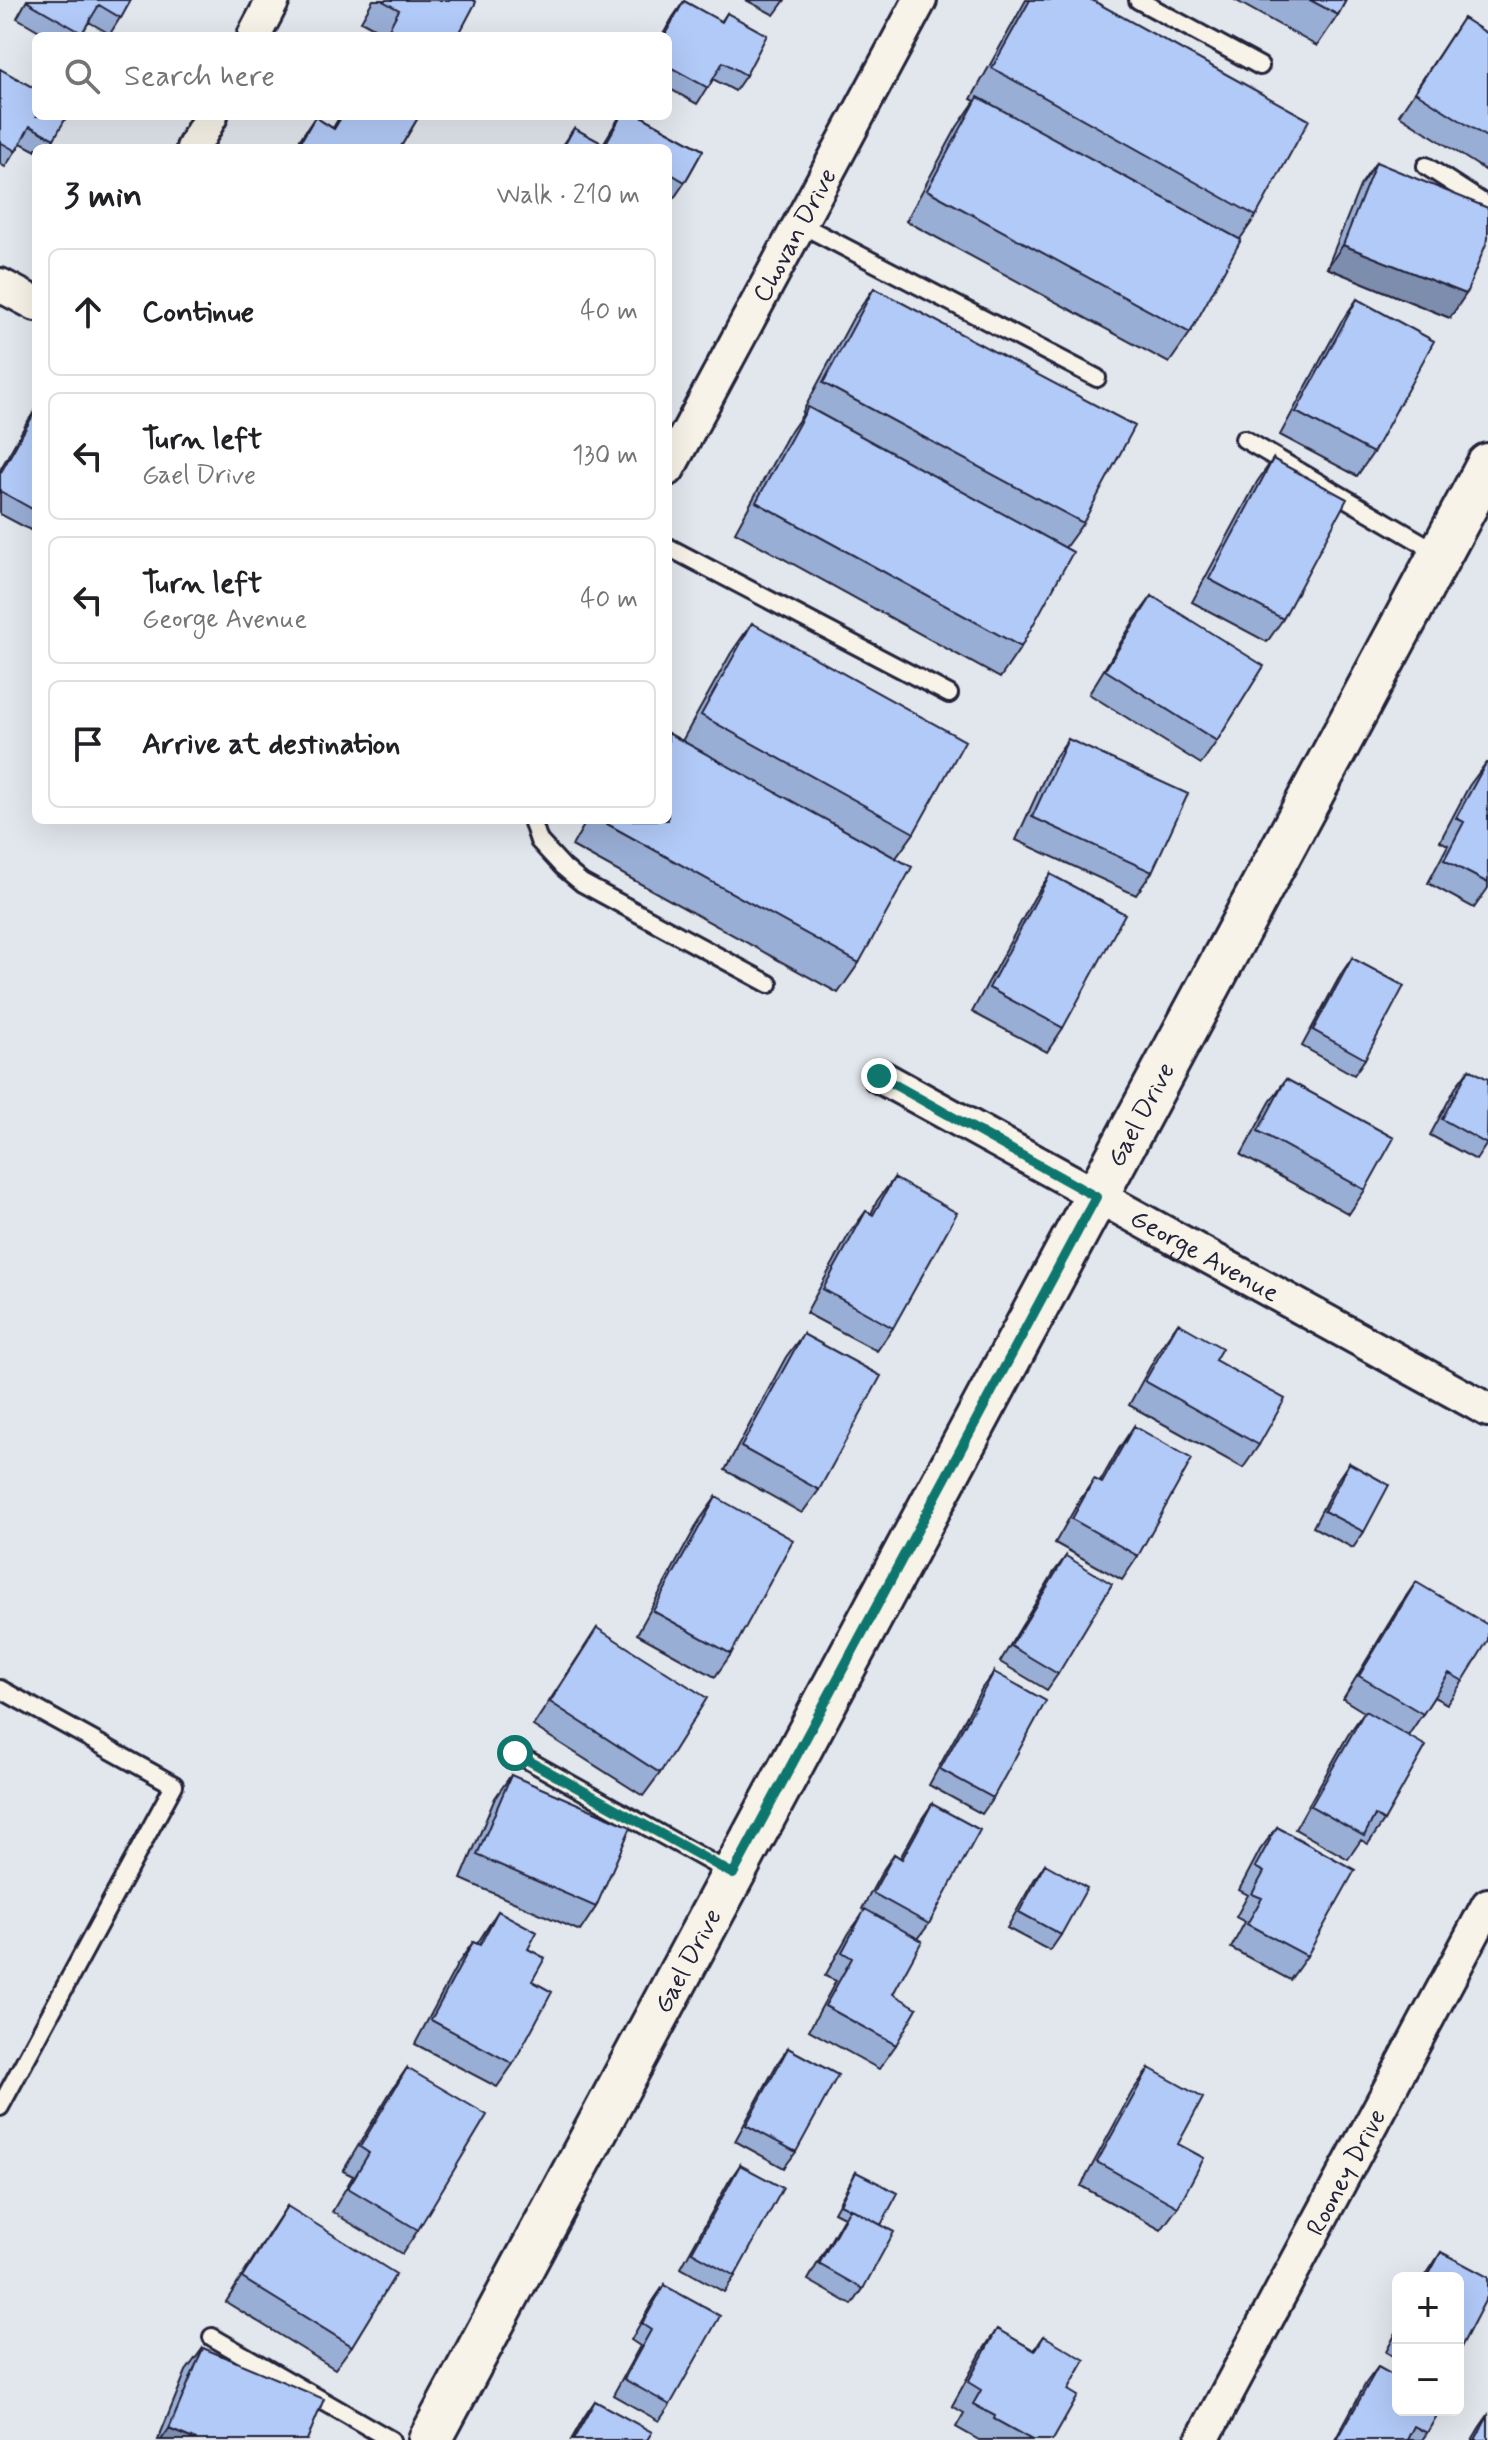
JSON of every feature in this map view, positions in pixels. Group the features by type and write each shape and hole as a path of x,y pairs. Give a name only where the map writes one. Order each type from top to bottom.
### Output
{"street":[{"path":"256,32 273,0"},
{"name":"Chovan Drive","path":"672,462 920,0"},
{"path":"195,144 209,120"},
{"path":"0,285 32,302"},
{"name":"Gael Drive","path":"430,2440 1488,465"},
{"name":"George Avenue","path":"879,1076 1488,1410"},
{"name":"Rooney Drive","path":"1202,2440 1488,1905"}],"lane":[{"path":"1138,0 1260,66"},
{"path":"1426,166 1488,206"},
{"path":"800,224 1097,378"},
{"path":"1244,439 1440,554"},
{"path":"672,549 949,694"},
{"path":"533,824 539,841 582,883 769,984"},
{"path":"0,1689 174,1785 0,2107"},
{"path":"515,1753 733,1874"},
{"path":"212,2337 391,2440"}],"building":[{"path":"131,0 121,18 99,5 83,32 28,2"},
{"path":"381,0 476,2 460,32 387,32 399,10"},
{"path":"1030,0 1092,0 1309,120 1256,216 992,68"},
{"path":"1310,0 1346,0 1338,15"},
{"path":"684,1 722,22 727,13 767,35 746,75 723,62 708,88 672,68 672,32 666,32"},
{"path":"1463,18 1488,34 1488,138 1415,92"},
{"path":"0,69 32,87 32,120 65,120 54,139 30,126 16,151 0,142"},
{"path":"978,97 1241,240 1190,333 927,190"},
{"path":"313,120 320,120 334,129 340,120 417,120 402,144 299,144"},
{"path":"619,120 648,120 703,150 685,182 672,174 672,144 606,144"},
{"path":"574,128 603,144 565,144"},
{"path":"1376,162 1488,208 1488,239 1466,294 1343,245"},
{"path":"874,288 1135,426 1083,523 823,383"},
{"path":"1357,299 1434,341 1373,453 1296,412"},
{"path":"808,407 1073,552 1021,647 756,502"},
{"path":"32,417 32,509 0,491 0,474"},
{"path":"1273,459 1347,499 1283,619 1209,579"},
{"path":"1152,596 1264,666 1217,741 1105,670"},
{"path":"752,623 965,741 914,833 701,715"},
{"path":"672,735 912,867 859,963 607,824 672,824"},
{"path":"1068,739 1188,794 1152,872 1032,817"},
{"path":"1486,763 1488,883 1444,860 1464,822 1456,818"},
{"path":"1050,874 1125,914 1063,1028 989,988"},
{"path":"1352,958 1404,986 1365,1059 1313,1030"},
{"path":"1469,1069 1488,1079 1487,1144 1442,1119"},
{"path":"1286,1079 1394,1138 1365,1190 1258,1131"},
{"path":"894,1178 957,1213 893,1328 823,1289 866,1211 873,1215"},
{"path":"1178,1323 1222,1348 1215,1360 1285,1399 1259,1445 1145,1381"},
{"path":"803,1334 881,1376 819,1490 741,1447"},
{"path":"1134,1426 1192,1459 1138,1556 1072,1519 1094,1479 1102,1483"},
{"path":"1349,1463 1389,1485 1364,1532 1324,1511"},
{"path":"716,1497 793,1540 731,1654 653,1611"},
{"path":"1066,1556 1112,1584 1058,1674 1011,1646"},
{"path":"1416,1582 1488,1625 1488,1640 1463,1681 1449,1673 1423,1714 1359,1676"},
{"path":"597,1628 707,1698 660,1773 550,1702"},
{"path":"994,1672 1046,1701 993,1798 940,1769"},
{"path":"1365,1711 1426,1746 1384,1821 1375,1815 1364,1836 1311,1806"},
{"path":"511,1775 631,1827 596,1907 477,1855"},
{"path":"932,1804 980,1830 929,1924 873,1893 894,1854 902,1859"},
{"path":"1277,1827 1355,1870 1307,1956 1247,1924 1262,1898 1252,1894 1264,1872 1255,1867"},
{"path":"1045,1864 1087,1888 1061,1935 1019,1912"},
{"path":"865,1909 922,1941 893,1994 917,2008 896,2045 825,2006 852,1958 842,1952"},
{"path":"498,1911 537,1932 528,1949 545,1958 532,1981 552,1992 513,2064 431,2020 473,1942 480,1945"},
{"path":"788,2048 838,2075 796,2152 746,2125"},
{"path":"407,2068 487,2115 418,2230 348,2188 369,2153 360,2147"},
{"path":"1149,2068 1203,2098 1178,2144 1204,2158 1178,2207 1097,2162"},
{"path":"740,2165 783,2188 735,2276 692,2252"},
{"path":"856,2172 898,2193 881,2225 840,2204"},
{"path":"287,2206 396,2274 352,2346 242,2278"},
{"path":"850,2208 894,2232 863,2289 819,2264"},
{"path":"1441,2252 1488,2277 1488,2295 1464,2341 1464,2272 1430,2272"},
{"path":"664,2285 720,2316 670,2405 624,2379 651,2330 642,2324"},
{"path":"997,2329 1035,2351 1044,2336 1085,2360 1068,2390 1078,2396 1053,2440 1032,2440 973,2404 981,2390 968,2382"},
{"path":"203,2348 324,2399 307,2440 196,2440 169,2429"},
{"path":"1378,2367 1392,2375 1392,2416 1437,2416 1427,2433 1414,2426 1407,2440 1337,2440"},
{"path":"595,2401 652,2432 647,2440 573,2440"},
{"path":"1488,2416 1488,2440 1475,2440"}],"route":[{"path":"515,1753 733,1874 1096,1197 879,1076"}]}
